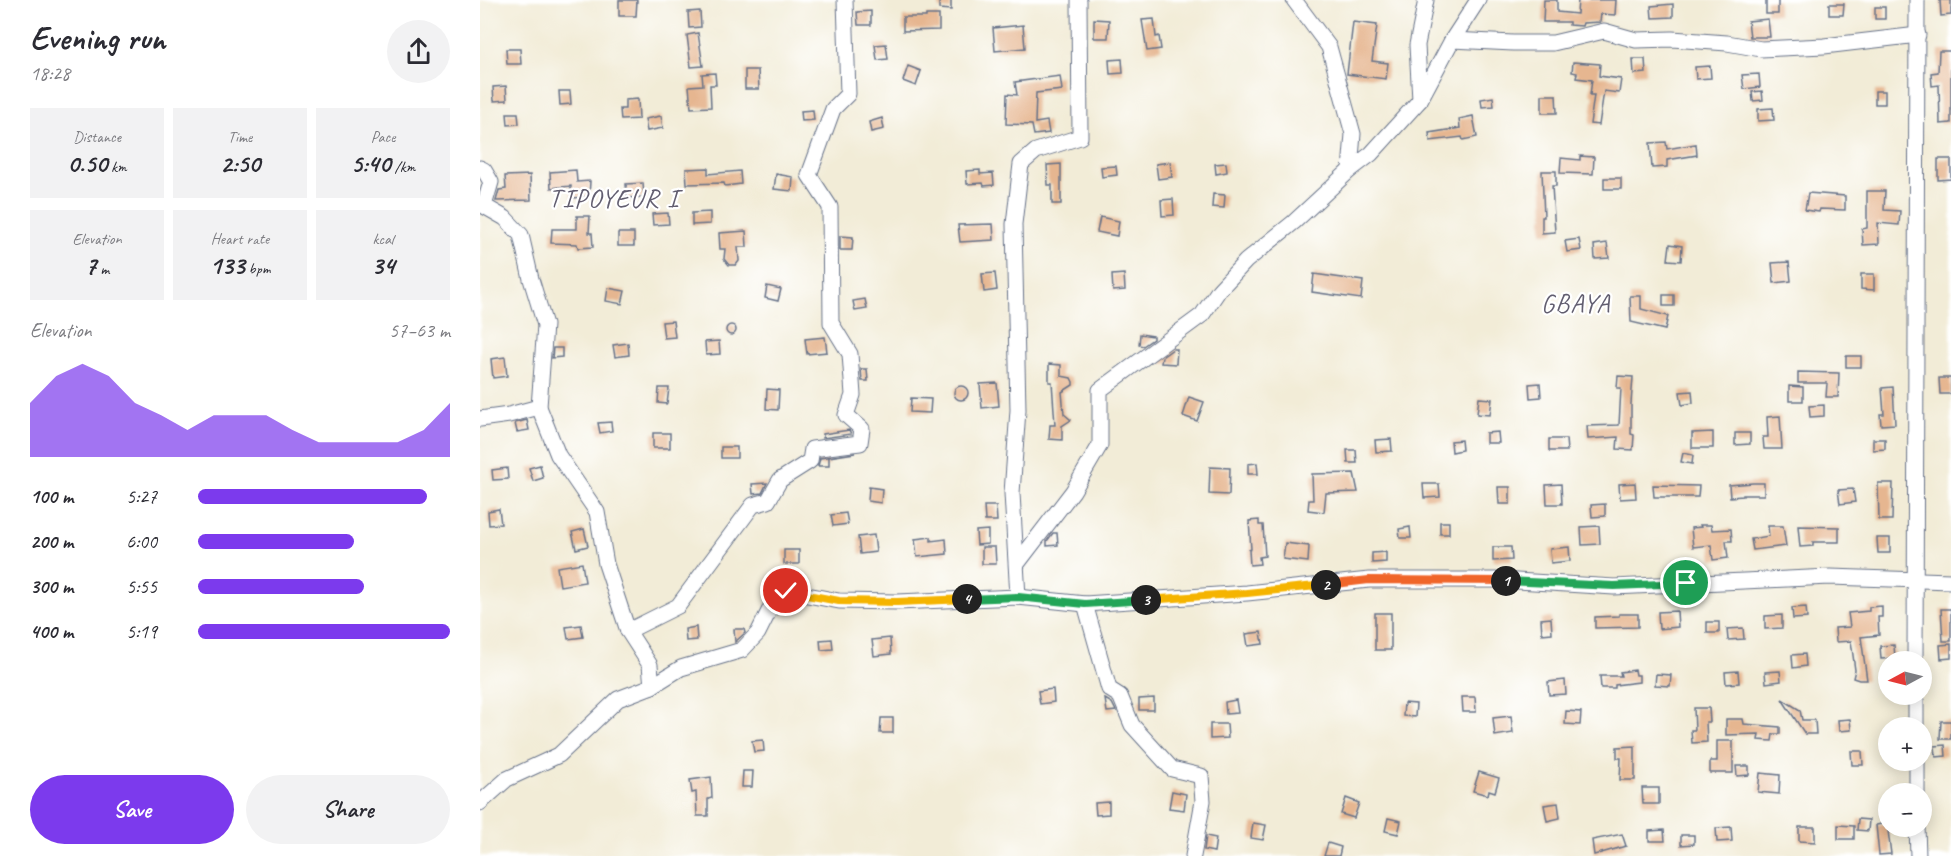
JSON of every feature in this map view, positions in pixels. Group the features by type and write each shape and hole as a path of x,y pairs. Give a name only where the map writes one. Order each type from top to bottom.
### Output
{"street":[{"path":"628,631 678,606 753,505 768,501 780,480 810,461 812,449 860,443 862,429 846,415 853,395 849,354 831,323 830,207 809,175 833,109 848,94 845,0"},
{"path":"1018,597 1012,493 1018,410 1014,224 1022,164 1036,151 1080,137 1079,0"},
{"path":"1294,0 1329,48 1353,134 1350,170"},
{"path":"1420,100 1417,45 1426,0"},
{"path":"1017,564 1073,491 1100,445 1100,390 1202,315 1219,290 1246,261 1371,154 1420,100 1452,40 1478,0"},
{"path":"1916,651 1914,580 1917,0"},
{"path":"1452,40 1513,44 1553,43 1604,31 1636,40 1672,39 1727,43 1761,49 1824,46 1918,35"},
{"path":"480,168 484,170 491,182 484,206 505,218 521,235 545,325 539,407 558,455 597,512 606,564 628,631 650,665 652,686"},
{"path":"480,420 539,407"},
{"path":"480,802 507,779 560,754 618,699 652,686 681,668 742,650 758,633 776,597 786,591 839,601 897,602 1018,597 1085,604 1247,593 1369,580 1500,580 1614,586 1830,576 1951,581"},
{"path":"1085,604 1109,690 1120,696 1132,725 1172,769 1202,776 1203,801 1193,856"},
{"path":"1917,837 1918,856"}],"building":[{"path":"619,0 637,0 636,16 619,16"},
{"path":"939,0 951,0 951,10 939,9"},
{"path":"1544,0 1557,0 1557,12 1577,14 1578,0 1616,0 1615,15 1601,14 1600,22 1583,23 1582,26 1569,25 1569,22 1543,22"},
{"path":"1766,0 1778,0 1778,14 1766,14"},
{"path":"1940,0 1951,0 1951,15 1941,16"},
{"path":"1673,4 1673,17 1652,18 1651,6"},
{"path":"1829,4 1844,4 1843,15 1829,15"},
{"path":"1875,7 1885,7 1885,19 1875,19"},
{"path":"700,11 701,27 689,28 688,12"},
{"path":"871,11 871,25 858,25 857,12"},
{"path":"926,15 939,15 939,30 903,31 903,17 926,17"},
{"path":"1094,19 1109,20 1108,38 1094,38"},
{"path":"1154,19 1156,37 1159,36 1161,49 1147,51 1142,20"},
{"path":"1768,19 1770,37 1750,37 1748,21"},
{"path":"1353,22 1377,25 1372,61 1388,63 1386,79 1347,74"},
{"path":"1023,25 1025,48 995,51 993,28"},
{"path":"698,33 703,66 691,67 687,35"},
{"path":"886,44 888,59 877,60 875,45"},
{"path":"506,49 520,49 521,64 507,64"},
{"path":"1939,51 1951,51 1951,123 1940,124 1939,85 1932,86 1931,73 1938,72"},
{"path":"1122,59 1123,73 1110,74 1109,60"},
{"path":"1633,59 1645,59 1646,73 1634,74"},
{"path":"1573,62 1600,64 1599,76 1621,79 1619,93 1604,91 1599,125 1590,124 1594,95 1590,95 1592,80 1576,78 1577,73 1572,72"},
{"path":"908,66 921,71 916,86 903,81"},
{"path":"1710,66 1711,78 1696,79 1695,67"},
{"path":"745,70 758,70 759,89 745,89"},
{"path":"715,73 716,85 710,85 711,107 691,108 689,86 703,85 702,74"},
{"path":"1759,74 1760,87 1744,89 1742,75"},
{"path":"1060,76 1062,90 1036,93 1035,123 1047,121 1049,133 1034,135 1032,125 1006,124 1007,94 1017,95 1015,82"},
{"path":"506,86 507,100 494,101 493,87"},
{"path":"559,91 570,91 571,104 560,105"},
{"path":"1762,91 1763,100 1753,101 1752,92"},
{"path":"1875,91 1885,91 1885,104 1875,104"},
{"path":"1542,95 1556,95 1557,113 1542,113"},
{"path":"1493,97 1494,106 1482,107 1481,99"},
{"path":"638,99 639,119 621,120 620,109 625,109 625,100"},
{"path":"1773,108 1774,120 1758,121 1758,109"},
{"path":"813,110 814,120 802,121 801,111"},
{"path":"507,113 518,113 519,124 508,125"},
{"path":"661,116 663,128 647,131 645,119"},
{"path":"1473,116 1477,137 1463,140 1462,137 1430,141 1429,133 1460,128 1459,119"},
{"path":"882,118 884,129 871,132 869,122"},
{"path":"1666,142 1667,149 1696,144 1697,155 1667,160 1667,167 1652,168 1650,143"},
{"path":"1580,156 1594,157 1593,174 1560,173 1561,158 1580,160"},
{"path":"1938,159 1951,159 1951,179 1938,180"},
{"path":"1170,162 1172,177 1158,179 1156,164"},
{"path":"1226,163 1227,172 1216,174 1215,164"},
{"path":"1061,164 1061,204 1052,204 1052,185 1048,185 1047,165"},
{"path":"1116,166 1117,175 1102,177 1101,167"},
{"path":"708,168 708,174 740,171 741,184 725,186 724,183 687,184 686,169"},
{"path":"576,170 577,182 590,181 589,197 571,198 571,186 551,188 550,172"},
{"path":"980,170 980,174 993,173 994,185 967,184 966,171"},
{"path":"1542,171 1556,171 1556,186 1552,186 1555,232 1542,233 1542,217 1544,217"},
{"path":"776,174 793,177 792,191 774,189"},
{"path":"530,175 531,200 496,201 499,190 506,189 505,176"},
{"path":"1604,178 1621,178 1621,189 1604,189"},
{"path":"643,183 644,197 627,198 626,184"},
{"path":"1867,191 1885,191 1884,210 1900,211 1899,225 1878,223 1879,244 1863,245 1862,229 1867,228"},
{"path":"1808,193 1845,196 1845,210 1820,209 1819,212 1805,210"},
{"path":"1213,194 1225,195 1224,208 1212,207"},
{"path":"1173,199 1174,215 1162,216 1161,200"},
{"path":"710,212 710,224 692,225 692,213"},
{"path":"668,213 669,224 653,225 652,214"},
{"path":"577,216 590,216 589,233 592,233 593,247 578,248 577,244 551,243 552,229 577,229"},
{"path":"1100,217 1119,221 1117,236 1097,232"},
{"path":"993,224 994,240 960,242 958,225"},
{"path":"746,231 747,247 738,247 739,261 736,265 729,265 724,259 725,249 720,249 719,233"},
{"path":"618,233 634,233 634,246 618,246"},
{"path":"840,236 853,237 852,250 840,250"},
{"path":"1579,239 1581,250 1567,252 1565,241"},
{"path":"1607,243 1609,258 1595,259 1594,245"},
{"path":"1670,244 1682,246 1681,261 1668,260"},
{"path":"1789,262 1791,281 1774,283 1772,263"},
{"path":"995,273 997,290 984,292 982,274"},
{"path":"1124,274 1125,290 1113,291 1112,275"},
{"path":"1314,274 1363,281 1361,299 1312,292"},
{"path":"1861,274 1874,274 1874,290 1861,289"},
{"path":"767,286 781,289 778,301 765,298"},
{"path":"608,288 625,291 622,304 606,301"},
{"path":"1663,295 1674,295 1674,306 1663,306"},
{"path":"1630,296 1641,296 1641,309 1668,316 1665,330 1631,322"},
{"path":"865,299 867,309 855,311 853,301"},
{"path":"673,321 675,337 664,338 662,322"},
{"path":"731,325 735,326 735,334 731,335 727,334 726,330 727,326"},
{"path":"1140,334 1153,336 1153,339 1143,346 1139,345"},
{"path":"825,337 827,352 807,354 805,339"},
{"path":"719,341 720,354 706,355 705,342"},
{"path":"628,343 629,355 615,357 613,345"},
{"path":"553,348 562,348 562,357 552,358"},
{"path":"1173,349 1177,349 1176,364 1161,363 1162,357"},
{"path":"1846,356 1861,356 1861,367 1846,367"},
{"path":"505,357 507,376 493,378 491,359"},
{"path":"1049,364 1061,365 1061,376 1071,378 1073,382 1073,385 1062,392 1064,414 1071,420 1062,426 1062,440 1049,439 1050,425 1055,425"},
{"path":"861,369 867,369 868,381 862,381"},
{"path":"1798,372 1839,373 1838,397 1826,397 1827,383 1798,383"},
{"path":"1618,376 1633,377 1631,434 1634,435 1633,450 1617,449 1618,437 1588,439 1587,426 1619,425 1621,388 1617,388"},
{"path":"1939,378 1951,378 1951,394 1940,394"},
{"path":"997,383 999,406 982,408 980,384"},
{"path":"1540,383 1541,397 1530,398 1529,384"},
{"path":"961,386 966,388 968,393 966,398 961,400 956,398 954,393 956,388"},
{"path":"1789,386 1803,387 1803,401 1789,401"},
{"path":"1893,387 1895,424 1881,425 1880,414 1884,414 1882,388"},
{"path":"659,388 669,388 667,404 658,403"},
{"path":"767,389 779,390 778,410 766,409"},
{"path":"1692,391 1693,403 1682,405 1680,392"},
{"path":"1189,397 1204,402 1197,421 1183,416"},
{"path":"911,398 931,399 930,413 910,412"},
{"path":"1479,398 1492,399 1490,415 1477,414"},
{"path":"1824,405 1824,416 1810,417 1809,406"},
{"path":"1780,416 1782,449 1764,449 1763,437 1768,437 1767,417"},
{"path":"527,420 529,430 517,432 515,423"},
{"path":"611,422 612,431 600,433 598,423"},
{"path":"849,430 851,434 823,438 823,434"},
{"path":"1498,432 1499,443 1486,443 1486,433"},
{"path":"1713,432 1713,448 1692,448 1692,433"},
{"path":"653,433 670,433 670,448 653,448"},
{"path":"1735,433 1750,433 1750,444 1735,445"},
{"path":"1391,439 1392,451 1376,452 1375,440"},
{"path":"1549,439 1566,439 1567,451 1549,451"},
{"path":"1873,439 1885,439 1885,449 1873,450"},
{"path":"1461,440 1462,450 1452,452 1451,441"},
{"path":"721,447 737,447 737,458 721,458"},
{"path":"1347,450 1356,450 1357,463 1348,463"},
{"path":"855,453 829,457 829,466 818,466 820,458"},
{"path":"1683,453 1693,455 1692,464 1681,462"},
{"path":"1257,463 1258,474 1248,474 1248,464"},
{"path":"540,465 543,478 533,481 529,468"},
{"path":"1210,467 1230,468 1229,495 1209,494"},
{"path":"507,468 508,479 493,480 492,470"},
{"path":"1354,473 1358,492 1326,493 1324,512 1308,510 1309,500 1313,500 1312,474"},
{"path":"767,483 762,493 753,494 752,484"},
{"path":"1635,483 1636,498 1620,499 1619,484"},
{"path":"1764,483 1764,495 1730,497 1729,485"},
{"path":"1878,483 1893,483 1892,520 1879,520"},
{"path":"1423,484 1439,484 1440,497 1424,498"},
{"path":"1561,484 1562,504 1547,504 1546,485"},
{"path":"1653,485 1699,486 1698,497 1654,497"},
{"path":"869,487 882,489 881,503 868,501"},
{"path":"1498,487 1510,487 1510,504 1499,504"},
{"path":"1853,489 1855,502 1840,504 1838,490"},
{"path":"1605,504 1605,516 1592,517 1591,505"},
{"path":"984,506 996,506 997,521 985,521"},
{"path":"499,509 501,524 489,525 488,511"},
{"path":"846,513 848,524 833,526 831,515"},
{"path":"1259,520 1259,525 1263,525 1265,556 1259,557 1260,564 1250,565 1249,521"},
{"path":"1440,522 1449,522 1449,534 1440,534"},
{"path":"1700,525 1711,525 1712,530 1731,529 1732,541 1726,541 1728,558 1713,560 1711,545 1693,547 1691,528 1701,527"},
{"path":"1599,526 1600,544 1582,545 1581,527"},
{"path":"1768,526 1783,526 1786,546 1753,550 1751,539 1769,536"},
{"path":"1798,526 1839,527 1839,542 1813,542 1813,546 1800,547"},
{"path":"1410,527 1411,538 1400,538 1399,529"},
{"path":"584,529 588,546 576,549 572,532"},
{"path":"988,530 988,544 977,545 976,531"},
{"path":"1053,533 1057,533 1058,545 1047,546 1047,541"},
{"path":"874,535 876,552 860,554 858,537"},
{"path":"931,537 931,541 946,539 947,554 917,557 915,539"},
{"path":"1877,538 1890,538 1890,553 1878,553"},
{"path":"1285,543 1309,546 1308,562 1283,559"},
{"path":"982,547 995,547 996,564 982,564"},
{"path":"1493,547 1511,547 1512,560 1493,561"},
{"path":"1569,547 1570,561 1551,563 1550,549"},
{"path":"784,550 799,550 799,564 784,564"},
{"path":"1386,552 1386,562 1372,563 1372,553"},
{"path":"582,563 585,582 560,586 557,567"},
{"path":"1882,606 1882,617 1878,617 1879,635 1861,637 1867,680 1853,678 1855,670 1851,641 1836,642 1835,628 1850,627 1848,613 1869,611 1869,607"},
{"path":"1806,607 1807,618 1793,619 1792,608"},
{"path":"1941,609 1951,609 1951,641 1943,641"},
{"path":"1677,611 1678,627 1659,629 1658,612"},
{"path":"1375,613 1391,613 1391,650 1375,650"},
{"path":"1619,614 1638,614 1638,627 1595,628 1595,617 1619,616"},
{"path":"1782,615 1782,628 1765,629 1765,616"},
{"path":"1551,618 1552,633 1542,634 1541,619"},
{"path":"1707,622 1719,622 1719,633 1707,633"},
{"path":"581,625 583,637 568,639 566,627"},
{"path":"696,627 697,640 686,641 685,629"},
{"path":"1743,628 1744,639 1728,640 1727,629"},
{"path":"734,629 744,629 745,633 735,642"},
{"path":"1261,632 1263,644 1248,646 1246,634"},
{"path":"890,638 891,654 874,656 872,640"},
{"path":"832,639 833,649 821,650 820,640"},
{"path":"1951,644 1951,658 1941,659 1940,645"},
{"path":"1894,645 1894,651 1880,651 1880,646"},
{"path":"1805,654 1806,666 1793,668 1792,655"},
{"path":"1635,670 1636,675 1639,675 1639,682 1615,685 1615,688 1601,688 1600,676 1621,676 1620,672"},
{"path":"1738,671 1739,683 1726,684 1725,672"},
{"path":"1780,671 1781,681 1766,683 1765,672"},
{"path":"1656,674 1671,675 1670,686 1655,685"},
{"path":"1565,680 1566,694 1549,695 1548,682"},
{"path":"1053,689 1054,702 1040,704 1038,691"},
{"path":"1462,697 1475,697 1476,712 1463,712"},
{"path":"1154,698 1154,710 1139,710 1139,699"},
{"path":"1105,699 1112,703 1116,711 1107,712"},
{"path":"1782,699 1800,710 1802,720 1815,720 1816,734 1805,734"},
{"path":"1236,700 1238,713 1226,714 1225,702"},
{"path":"1404,703 1416,704 1415,717 1403,716"},
{"path":"1694,708 1709,708 1710,722 1706,722 1707,742 1692,743 1691,730 1695,730"},
{"path":"1566,711 1581,712 1580,725 1565,724"},
{"path":"1511,716 1513,733 1495,736 1493,718"},
{"path":"881,718 893,718 893,733 880,733"},
{"path":"1726,719 1743,719 1744,724 1780,727 1780,734 1773,734 1772,741 1758,740 1759,734 1726,735"},
{"path":"1850,719 1851,730 1839,731 1838,720"},
{"path":"1941,721 1951,721 1951,739 1940,739"},
{"path":"1210,724 1227,724 1228,738 1210,739"},
{"path":"763,740 764,751 754,752 752,741"},
{"path":"1717,741 1733,741 1733,773 1710,773 1710,761 1717,761"},
{"path":"1945,745 1946,756 1936,757 1935,746"},
{"path":"1635,746 1635,780 1620,780 1621,758 1617,758 1617,747"},
{"path":"1851,751 1862,751 1863,765 1852,765"},
{"path":"1736,766 1749,766 1749,775 1737,776"},
{"path":"743,771 753,771 752,787 742,787"},
{"path":"1479,772 1499,778 1495,792 1489,790 1488,795 1473,791"},
{"path":"1760,773 1780,775 1779,794 1758,792"},
{"path":"711,777 712,798 708,799 708,816 697,816 696,792 692,793 690,780"},
{"path":"1642,788 1659,788 1659,804 1643,804"},
{"path":"1172,791 1186,794 1184,810 1169,808"},
{"path":"1346,798 1359,803 1354,818 1341,814"},
{"path":"1109,802 1109,814 1096,815 1095,803"},
{"path":"1558,803 1560,818 1547,821 1544,805"},
{"path":"1388,818 1401,821 1398,834 1385,831"},
{"path":"1858,819 1869,820 1868,831 1857,830"},
{"path":"1253,823 1266,825 1263,840 1251,838"},
{"path":"1838,825 1854,826 1854,839 1838,839"},
{"path":"1876,825 1878,825 1878,837 1889,837 1891,854 1879,855"},
{"path":"1731,827 1732,841 1717,842 1716,828"},
{"path":"1799,827 1815,827 1815,842 1799,841"},
{"path":"1664,830 1665,841 1649,841 1649,831"},
{"path":"1622,834 1626,846 1594,855 1592,840"},
{"path":"1681,835 1694,835 1694,844 1681,845"},
{"path":"1206,836 1216,838 1214,852 1204,850"},
{"path":"1328,843 1341,847 1339,856 1324,856"}],"district":[{"name":"TIPOYEUR I","path":"614,198"},
{"name":"GBAYA","path":"1576,303"}],"route":[{"path":"786,591 839,601 897,602 1018,597 1085,604 1247,593 1369,580 1500,580 1614,586 1686,583"}]}
